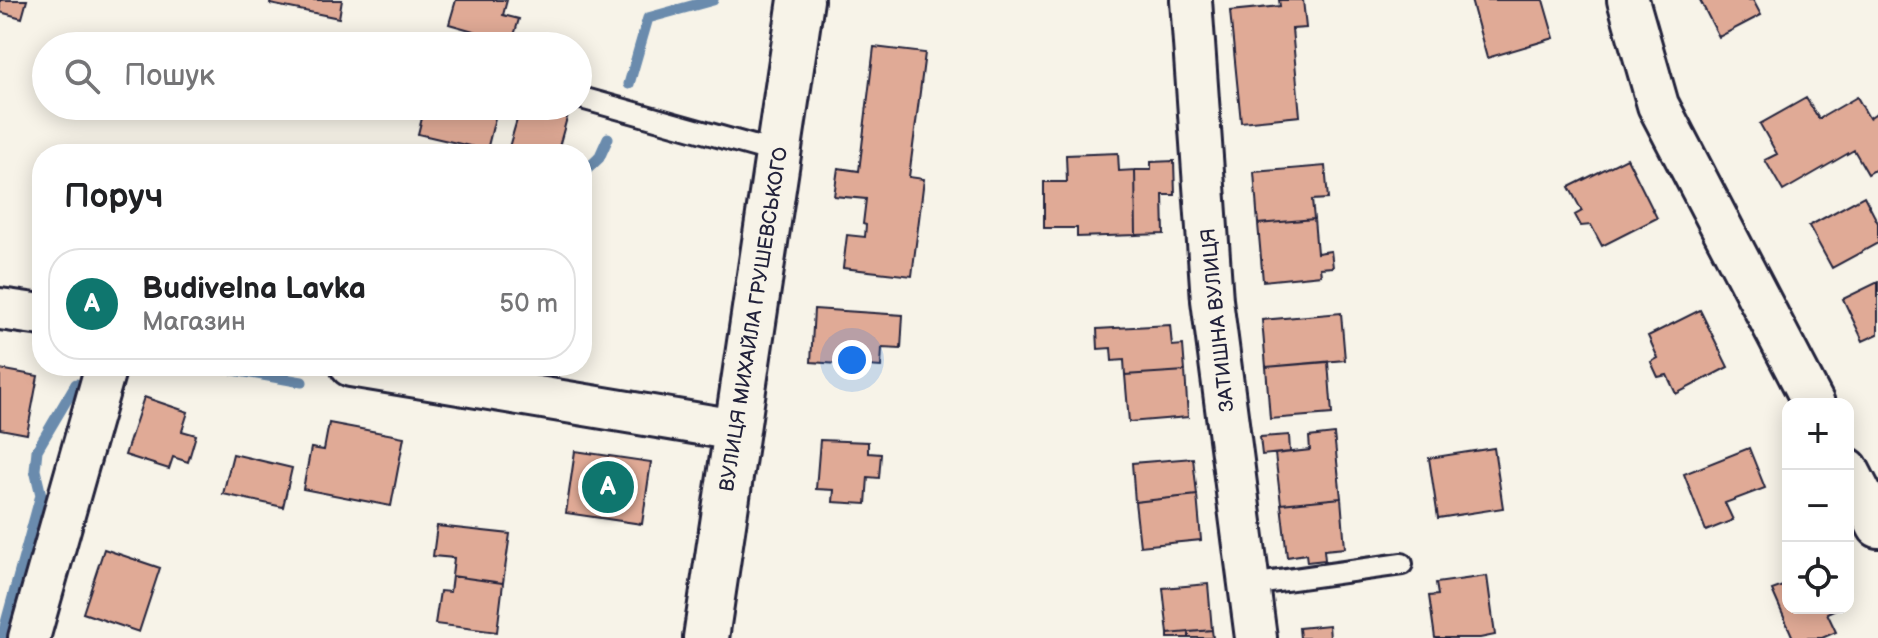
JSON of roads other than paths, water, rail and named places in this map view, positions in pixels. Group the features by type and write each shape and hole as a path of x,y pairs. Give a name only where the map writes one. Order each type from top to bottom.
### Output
{"street":[{"name":"ВУЛИЦЯ МИХАЙЛА ГРУШЕВСЬКОГО","path":"706,638 801,0"},
{"name":"ЗАТИШНА ВУЛИЦЯ","path":"1191,0 1212,300 1256,638"},
{"path":"1628,0 1658,105 1811,398"},
{"path":"0,309 32,314"},
{"path":"29,638 103,376"},
{"path":"411,376 736,430"},
{"path":"1849,470 1878,527"}],"lane":[{"path":"592,101 778,153"},
{"path":"1250,585 1402,564"}],"waterway":[{"path":"629,84 648,18 713,0"},
{"path":"592,165 599,158 608,138"},
{"path":"268,376 302,382"},
{"path":"0,637 41,495 35,470 37,450 76,384"}],"place":[{"name":"Budivelna Lavka","path":"608,487"}]}
